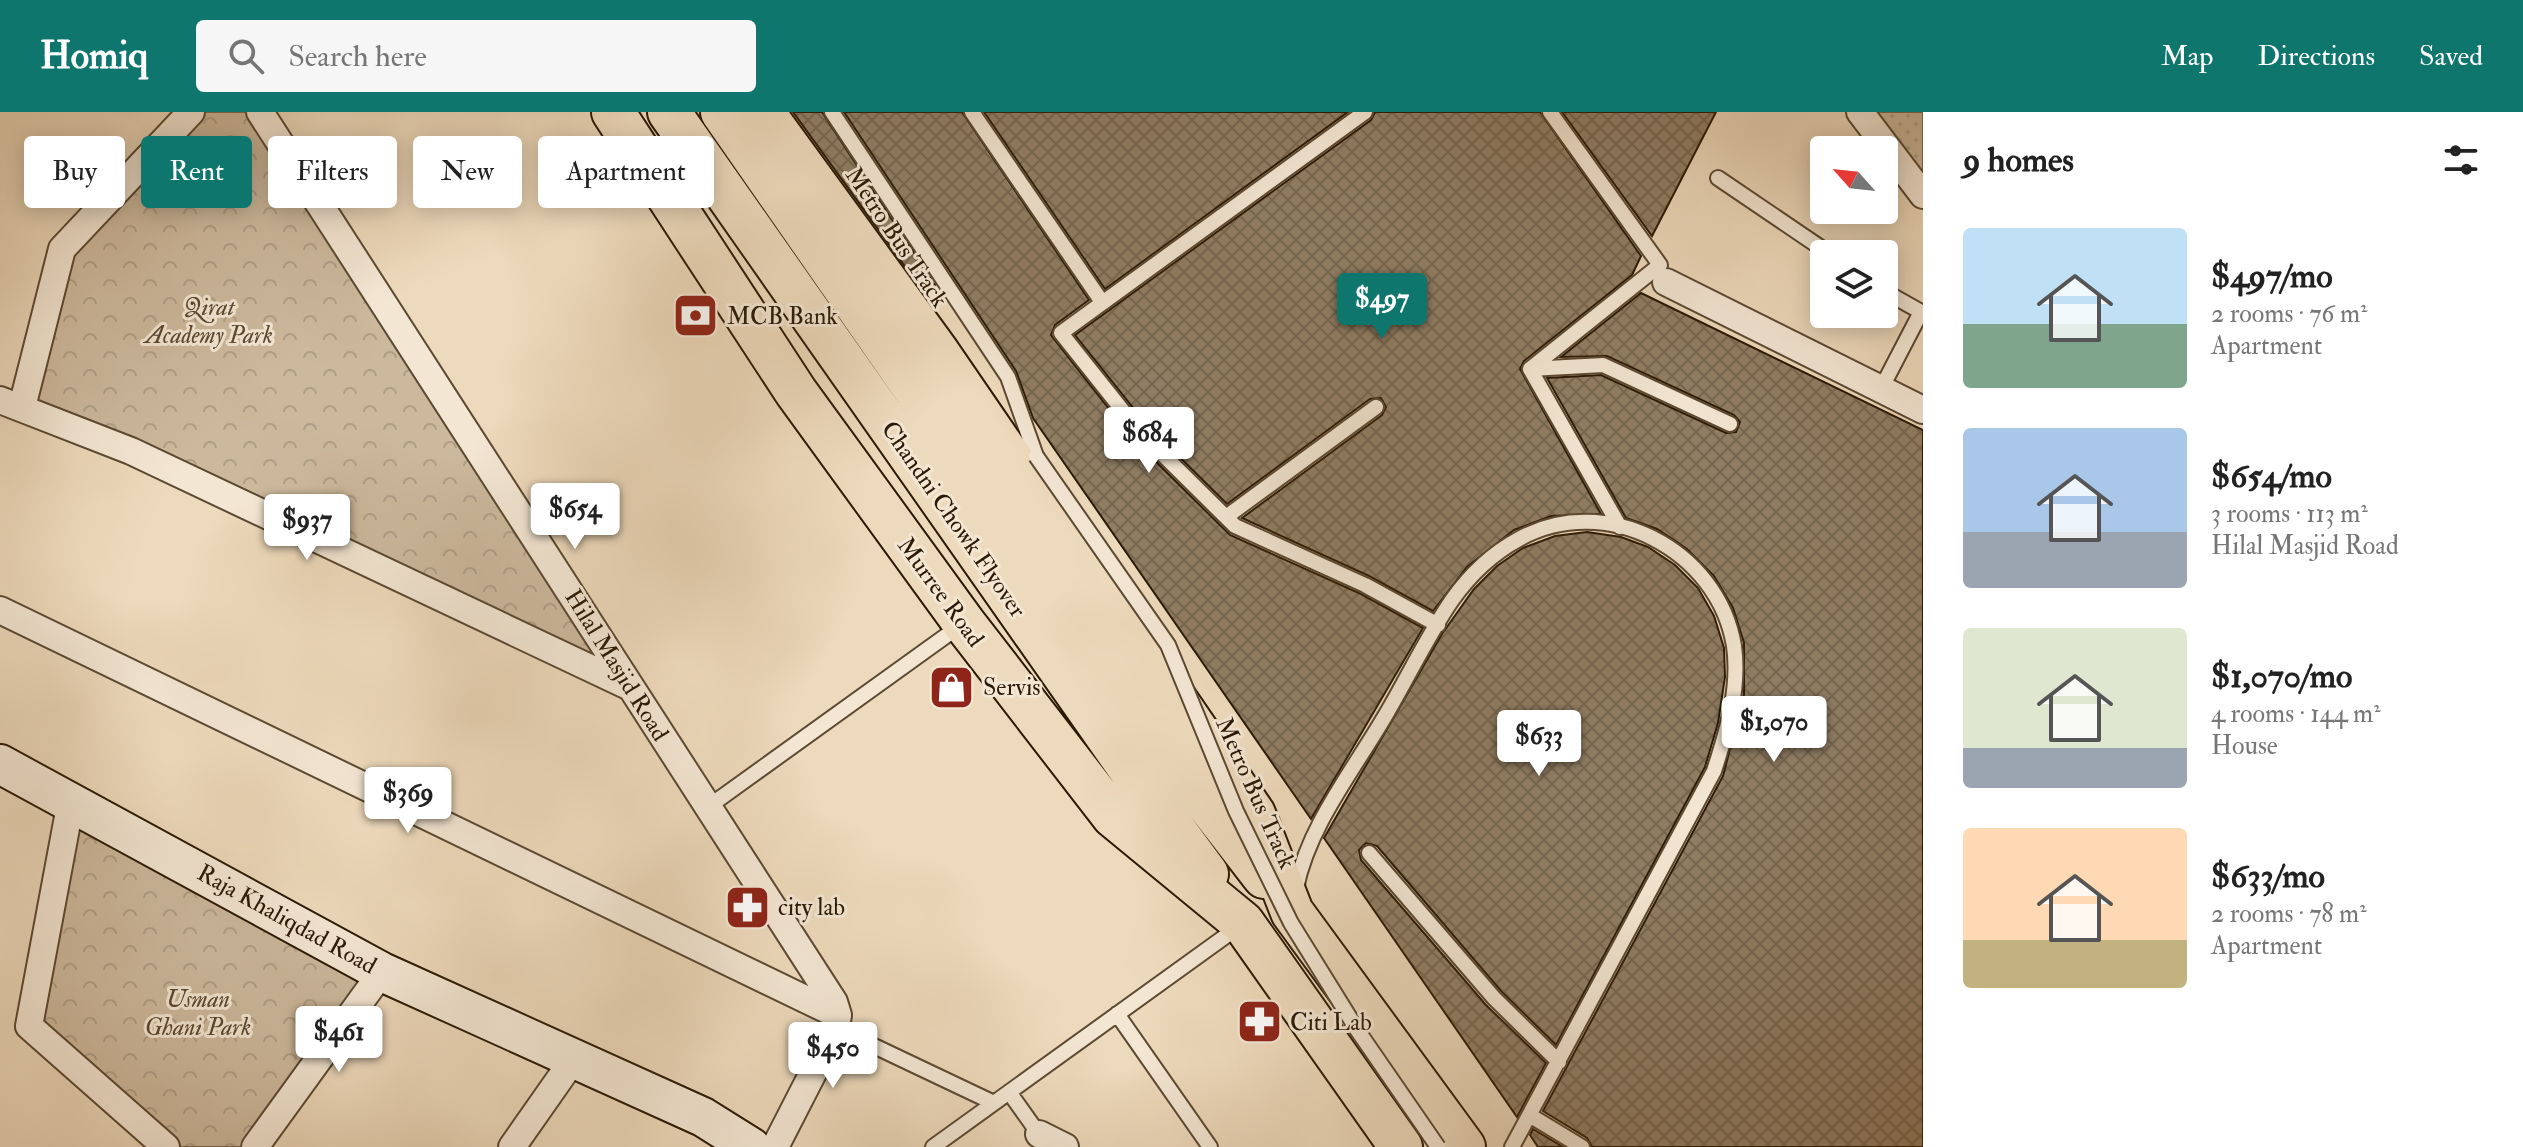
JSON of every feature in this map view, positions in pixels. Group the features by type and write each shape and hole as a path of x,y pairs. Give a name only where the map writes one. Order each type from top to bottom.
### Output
{"main road":[{"name":"Murree Road","path":"614,112 796,392 964,623 1113,816 1243,923 1401,1147"},
{"name":"Chandni Chowk Flyover","path":"669,112 1134,775 1243,923"},
{"name":"Chandni Chowk Flyover","path":"722,112 1165,749 1292,912"},
{"path":"766,113 937,351 1254,814 1292,912 1464,1147"}],"street":[{"path":"191,112 62,249 11,403 131,451 628,686"},
{"name":"Hilal Masjid Road","path":"260,112 834,1002 837,1022"},
{"path":"1860,112 1923,195"},
{"path":"1666,282 1923,410"},
{"path":"0,610 837,1022 775,1147"},
{"name":"Raja Khaliqdad Road","path":"0,764 382,972 703,1117 751,1147"},
{"path":"71,801 29,1026 166,1147"},
{"path":"255,1147 382,972"},
{"path":"512,1147 573,1060"},
{"path":"1044,1141 1065,1147"}],"lane":[{"name":"Metro Bus Track","path":"832,112 1008,377 1036,456"},
{"path":"972,112 1102,302"},
{"path":"1365,112 1061,333 1139,431 1235,526 1365,585 1438,625"},
{"path":"1530,369 1660,265 1550,112"},
{"name":"Metro Bus Track","path":"831,178 972,391 1036,456 1168,645 1236,811 1291,923 1358,1031 1438,1147"},
{"path":"1718,178 1810,240"},
{"path":"1881,389 1922,312 1898,299"},
{"path":"1530,369 1603,365 1730,424"},
{"path":"1530,369 1620,527"},
{"path":"1226,517 1376,407"},
{"path":"1292,912 1300,870 1317,832 1438,625 1469,580 1492,556 1521,538 1560,524 1606,523 1641,532 1667,545 1704,578 1728,622 1733,645 1734,688 1714,771 1512,1147"},
{"path":"708,807 964,623"},
{"path":"1369,853 1484,987 1559,1062"},
{"path":"933,1147 1243,923"},
{"path":"1117,1014 1210,1147"},
{"path":"837,1022 994,1103"},
{"path":"1009,1092 1044,1141"},
{"path":"1531,1116 1582,1147"}],"green space":[{"name":"Qirat Academy Park","path":"191,112 260,112 275,136 268,136 268,208 322,208 628,686 22,407 62,249 101,208 125,208 125,182 141,165 141,208 252,208 252,136 168,136"},
{"path":"1874,112 1923,112 1923,176 1898,143 1898,136 1892,136"},
{"name":"Usman Ghani Park","path":"71,801 375,975 253,1147 166,1147 29,1026"}],"building":[{"path":"793,112 822,112 935,285 924,293"},
{"path":"844,112 962,112 1089,300 1055,325 1051,335 1132,438 1230,535 1361,594 1423,628 1311,819 1033,418 1016,371"},
{"path":"984,112 1348,112 1105,289"},
{"path":"1375,112 1540,112 1641,256 1632,275 1524,361 1520,369 1601,514 1551,516 1514,530 1467,567 1433,611 1369,576 1242,518 1382,415 1386,407 1381,398 1370,399 1227,504 1146,424 1075,335 1371,120"},
{"path":"1562,112 1716,112 1652,236"},
{"path":"1641,293 1923,430 1923,1147 1592,1147 1587,1138 1543,1111 1723,776 1744,694 1744,643 1733,608 1714,576 1687,549 1657,529 1626,518 1547,378 1601,375 1726,433 1736,432 1740,422 1734,415 1607,356 1561,357"},
{"path":"1587,532 1621,537 1648,547 1675,565 1698,588 1714,616 1724,648 1725,677 1718,723 1705,767 1556,1045 1501,991 1377,846 1366,843 1359,850 1361,860 1486,1005 1546,1063 1517,1117 1324,838 1442,634 1474,589 1497,566 1523,548 1555,536"},
{"path":"1533,1129 1563,1147 1538,1147 1530,1135"}],"place":[{"name":"MCB Bank","path":"696,316"},
{"name":"Servis","path":"952,687"},
{"name":"city lab","path":"747,907"},
{"name":"Citi Lab","path":"1259,1022"}]}
